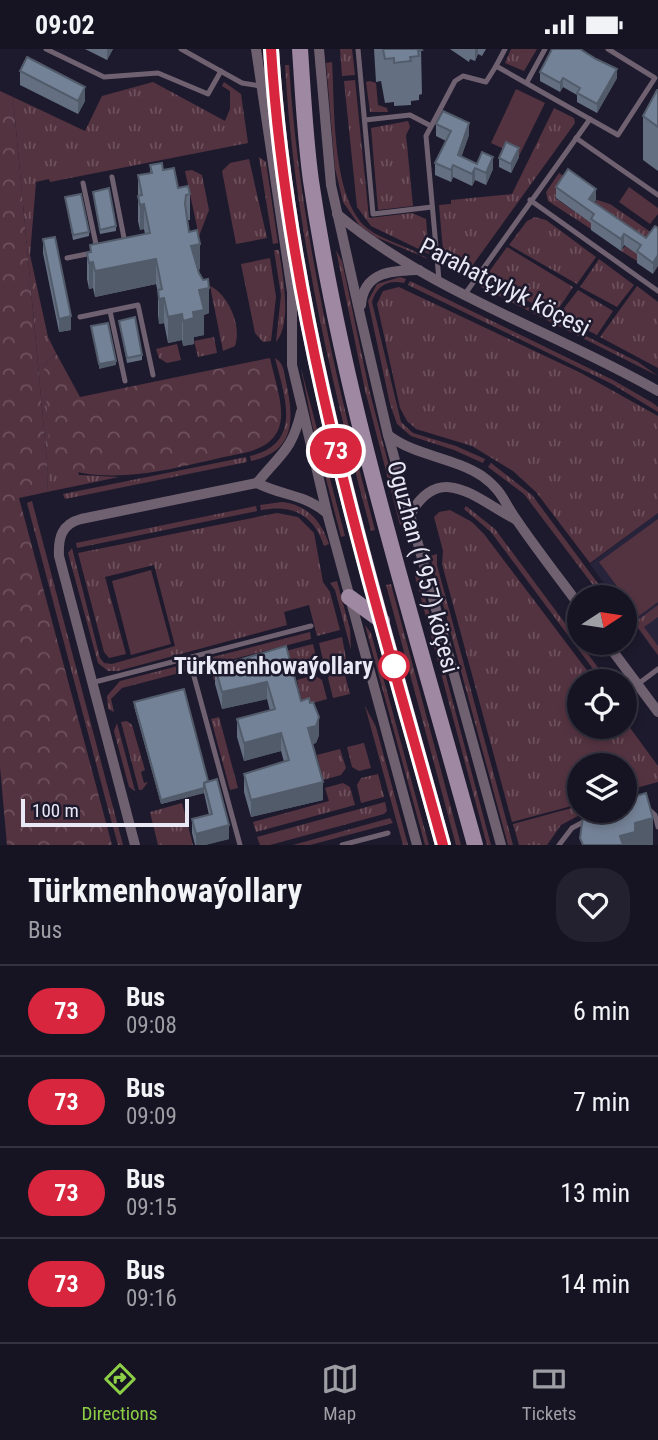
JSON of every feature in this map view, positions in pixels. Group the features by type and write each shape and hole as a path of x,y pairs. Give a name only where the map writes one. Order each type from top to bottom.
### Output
{"main road":[{"path":"271,49 283,185 296,269 331,433 443,845"},
{"name":"Oguzhan (1957) köçesi","path":"300,49 311,179 340,335 364,438 475,845"},
{"path":"349,597 382,621"}],"street":[{"path":"256,49 292,292 292,365 327,513 417,845"},
{"path":"319,49 328,170 361,319 388,435 501,845"},
{"name":"Parahatçylyk köçesi","path":"337,214 362,235 439,280 582,350 658,391"},
{"path":"292,292 296,269"},
{"path":"361,319 363,290 374,278 390,271 421,270"},
{"path":"135,845 59,557 62,531 69,522 81,519 257,483 287,451 295,437 302,409"},
{"path":"388,435 406,447 448,458 480,475 503,493 515,519 567,589"},
{"path":"257,483 273,491 307,498 327,513"},
{"path":"410,515 429,491 451,486 470,492 515,519"},
{"path":"637,684 658,712"}],"lane":[{"path":"46,49 104,77 158,73 208,94 221,71"},
{"path":"181,49 242,83 260,86"},
{"path":"358,49 373,214 432,207"},
{"path":"439,280 426,136 458,78 463,76 486,82 505,49"},
{"path":"527,82 545,49"},
{"path":"496,66 618,135 656,79 608,49"},
{"path":"365,120 410,115 431,126"},
{"path":"464,293 590,119"},
{"path":"576,138 658,195"},
{"path":"112,177 126,246 116,248"},
{"path":"83,183 97,252"},
{"path":"530,200 658,291"},
{"path":"68,258 107,250"},
{"path":"80,317 138,305 153,375"},
{"path":"110,311 125,381"},
{"path":"92,684 311,626"},
{"path":"189,658 240,845"},
{"path":"637,684 658,669"},
{"path":"637,807 650,809 658,827"},
{"path":"559,845 572,828 584,823"},
{"path":"342,845 388,833"}],"shaded area":[{"path":"658,513 658,656 637,627 637,585 605,585 590,564"}],"green space":[{"path":"340,49 352,49 355,75 342,76"},
{"path":"511,49 537,49 524,71 505,63"},
{"path":"332,62 337,150 347,196 355,214 374,233 428,259 376,237 359,225 343,202 335,168 326,63"},
{"path":"285,65 289,65 310,241 346,415 375,530 371,531 328,358 305,242 296,183"},
{"path":"355,80 369,218 412,213 426,219 429,254 371,226 357,207 344,81"},
{"path":"153,82 225,121 230,109 230,91 222,86 224,82 241,94 248,143 50,182 49,179 36,182 30,255 48,337 56,353 44,365 79,475 119,477 47,492 48,472 13,97 85,131 102,96"},
{"path":"366,82 376,83 378,105 387,108 388,112 370,112"},
{"path":"516,89 545,103 519,156 491,143"},
{"path":"0,91 13,97 48,472 47,492 19,498 112,845 7,845 0,767"},
{"path":"554,108 574,118 575,123 467,273 444,262 439,205 451,204 451,200 512,194"},
{"path":"408,121 410,127 406,135 413,206 378,210 371,128"},
{"path":"259,157 266,162 278,243 273,244"},
{"path":"249,159 267,238 236,244 222,171 230,163"},
{"path":"192,170 202,175 209,210 199,236 185,171"},
{"path":"559,173 568,179 555,198 584,218 597,200 610,204 655,235 637,261 621,251 625,246 633,251 637,244 591,229 548,201 546,192"},
{"path":"629,187 658,208 658,214 650,224 619,202"},
{"path":"535,217 546,220 596,257 577,284 509,245 527,221"},
{"path":"507,247 573,287 555,314 483,280"},
{"path":"274,250 279,250 285,297 284,322 276,342 281,295"},
{"path":"336,250 342,261 369,389 404,524 400,525 365,390"},
{"path":"270,258 276,297 271,341 263,342 255,333 241,264"},
{"path":"599,259 634,285 617,307 580,287"},
{"path":"400,277 406,279 404,283 384,285 376,292 372,302 401,422 413,433 456,446 485,459 483,463 411,436 397,424 390,404 368,301 377,284"},
{"path":"410,281 613,380 653,403 658,407 658,412 612,384 408,285"},
{"path":"480,283 638,362 658,376 481,287"},
{"path":"210,286 228,303 237,329 235,346 223,351"},
{"path":"637,286 658,302 658,368 600,337"},
{"path":"399,287 581,373 658,416 658,513 590,563 536,492 513,471 472,446 416,429 407,421 400,408 377,304 383,291"},
{"path":"578,290 613,311 597,335 558,316"},
{"path":"214,337 217,353 198,357 194,341"},
{"path":"177,344 181,360 167,363 159,358 156,349"},
{"path":"56,353 80,397 270,358 280,401 279,426 274,437 248,452 175,468 126,475 102,475 54,465 50,457 44,365"},
{"path":"275,358 283,368 289,395 288,431 277,449 251,461 250,456 267,450 278,441 284,429 285,402"},
{"path":"301,368 345,536 341,537 312,424"},
{"path":"246,457 247,462 65,499 63,494"},
{"path":"491,463 532,495 599,585 593,585 524,494 488,467"},
{"path":"32,501 123,845 118,845 27,503"},
{"path":"282,502 299,507 312,515 329,544 324,546 314,526 301,514 283,509 261,510 260,505"},
{"path":"256,506 257,511 77,548 76,543"},
{"path":"466,506 495,529 567,626 567,634 491,532 464,509"},
{"path":"450,510 472,522 484,534 567,644 567,655 575,655 586,669 567,669 567,739 637,737 658,766 658,782 637,788 637,753 567,753 567,807 512,822 442,564 443,551 434,517 439,512"},
{"path":"277,513 298,517 314,533 323,582 330,592 340,630 317,636 309,605 284,612 287,625 118,671 108,671 98,663 68,553 72,548 100,658 104,663 112,664 175,646 154,565 105,577 126,654 109,658 104,652 78,553"},
{"path":"658,519 658,602 639,616 637,585 616,585 599,562"},
{"path":"437,554 437,565 513,845 508,845 430,556"},
{"path":"151,570 171,644 131,655 112,581"},
{"path":"419,575 491,845 487,845 415,576"},
{"path":"337,581 350,629 351,650 335,590 330,583"},
{"path":"391,584 461,845 456,845 386,585"},
{"path":"658,605 658,617 644,627 658,646 658,655 637,626 637,616 639,619"},
{"path":"365,625 371,633 429,845 425,845"},
{"path":"310,632 311,639 210,665 209,658"},
{"path":"342,637 346,659 331,664 323,660 319,643"},
{"path":"313,644 317,661 312,669 295,673 291,661 214,680 211,670"},
{"path":"583,655 589,655 599,669 593,669"},
{"path":"186,664 187,671 122,688 111,699 114,712 108,709 107,696 120,681"},
{"path":"343,668 350,694 333,698 328,678 332,671"},
{"path":"314,675 322,680 327,699 303,706 297,680"},
{"path":"365,706 376,727 408,845 403,845"},
{"path":"219,717 238,788 230,790 211,719"},
{"path":"127,721 132,725 145,770 141,772 144,783 148,782 142,790 139,790 121,722"},
{"path":"117,723 135,791 129,787 114,731"},
{"path":"364,743 371,768 359,771 352,767 347,747"},
{"path":"340,749 346,768 341,775 323,780 317,755"},
{"path":"378,774 384,797 361,803 357,785 361,778"},
{"path":"343,783 350,787 355,805 256,832 253,822 329,801 325,788"},
{"path":"385,802 387,811 384,814 270,845 260,845 257,837"},
{"path":"182,803 193,845 158,845 150,812"},
{"path":"567,809 567,822 561,825 547,845 519,845 513,824"},
{"path":"390,818 393,823 310,845 293,845"}],"building":[{"path":"383,49 422,50 418,51 419,56 410,57 411,61 394,63 394,58 385,59"},
{"path":"552,49 580,49 617,69 597,104 577,93 580,88 563,78 560,83 540,72"},
{"path":"27,57 85,87 78,101 20,71"},
{"path":"658,90 658,127 643,116"},
{"path":"443,111 469,123 458,155 477,164 482,152 493,157 486,173 475,168 472,174 453,165 451,170 435,163 451,131 436,124"},
{"path":"506,142 519,148 511,164 499,158"},
{"path":"162,163 163,170 174,168 178,188 188,186 190,194 186,195 185,204 189,232 197,230 200,244 191,246 199,273 203,280 208,279 209,288 199,290 204,310 193,312 194,318 183,321 182,314 168,317 164,298 159,299 158,290 162,289 156,259 95,271 93,262 89,263 87,253 91,252 90,245 150,233 144,204 140,205 138,196 142,195 138,175 152,173 150,165"},
{"path":"568,169 596,189 589,199 646,238 655,226 658,228 658,255 653,263 637,251 641,245 624,234 621,239 591,219 594,214 556,187"},
{"path":"109,188 116,226 100,230 93,192"},
{"path":"81,194 89,232 73,235 65,197"},
{"path":"55,237 71,316 59,319 43,239"},
{"path":"135,317 142,355 127,358 119,321"},
{"path":"108,323 116,361 99,364 91,326"},
{"path":"286,646 301,701 309,698 319,717 316,726 308,728 323,782 251,800 244,774 289,760 281,733 244,743 237,719 275,709 267,682 222,692 215,667"},
{"path":"184,689 208,781 204,783 204,788 161,800 134,702"},
{"path":"217,779 229,825 196,834 192,819 212,814 204,783"},
{"path":"646,793 653,818 637,822 637,796"},
{"path":"582,823 635,823 635,832 620,836 623,845 583,845 580,838"}],"bus line":[{"name":"73","path":"271,49 283,185 307,327 331,433 443,845"}],"place":[{"name":"Türkmenhowaýollary","path":"394,666"}]}
